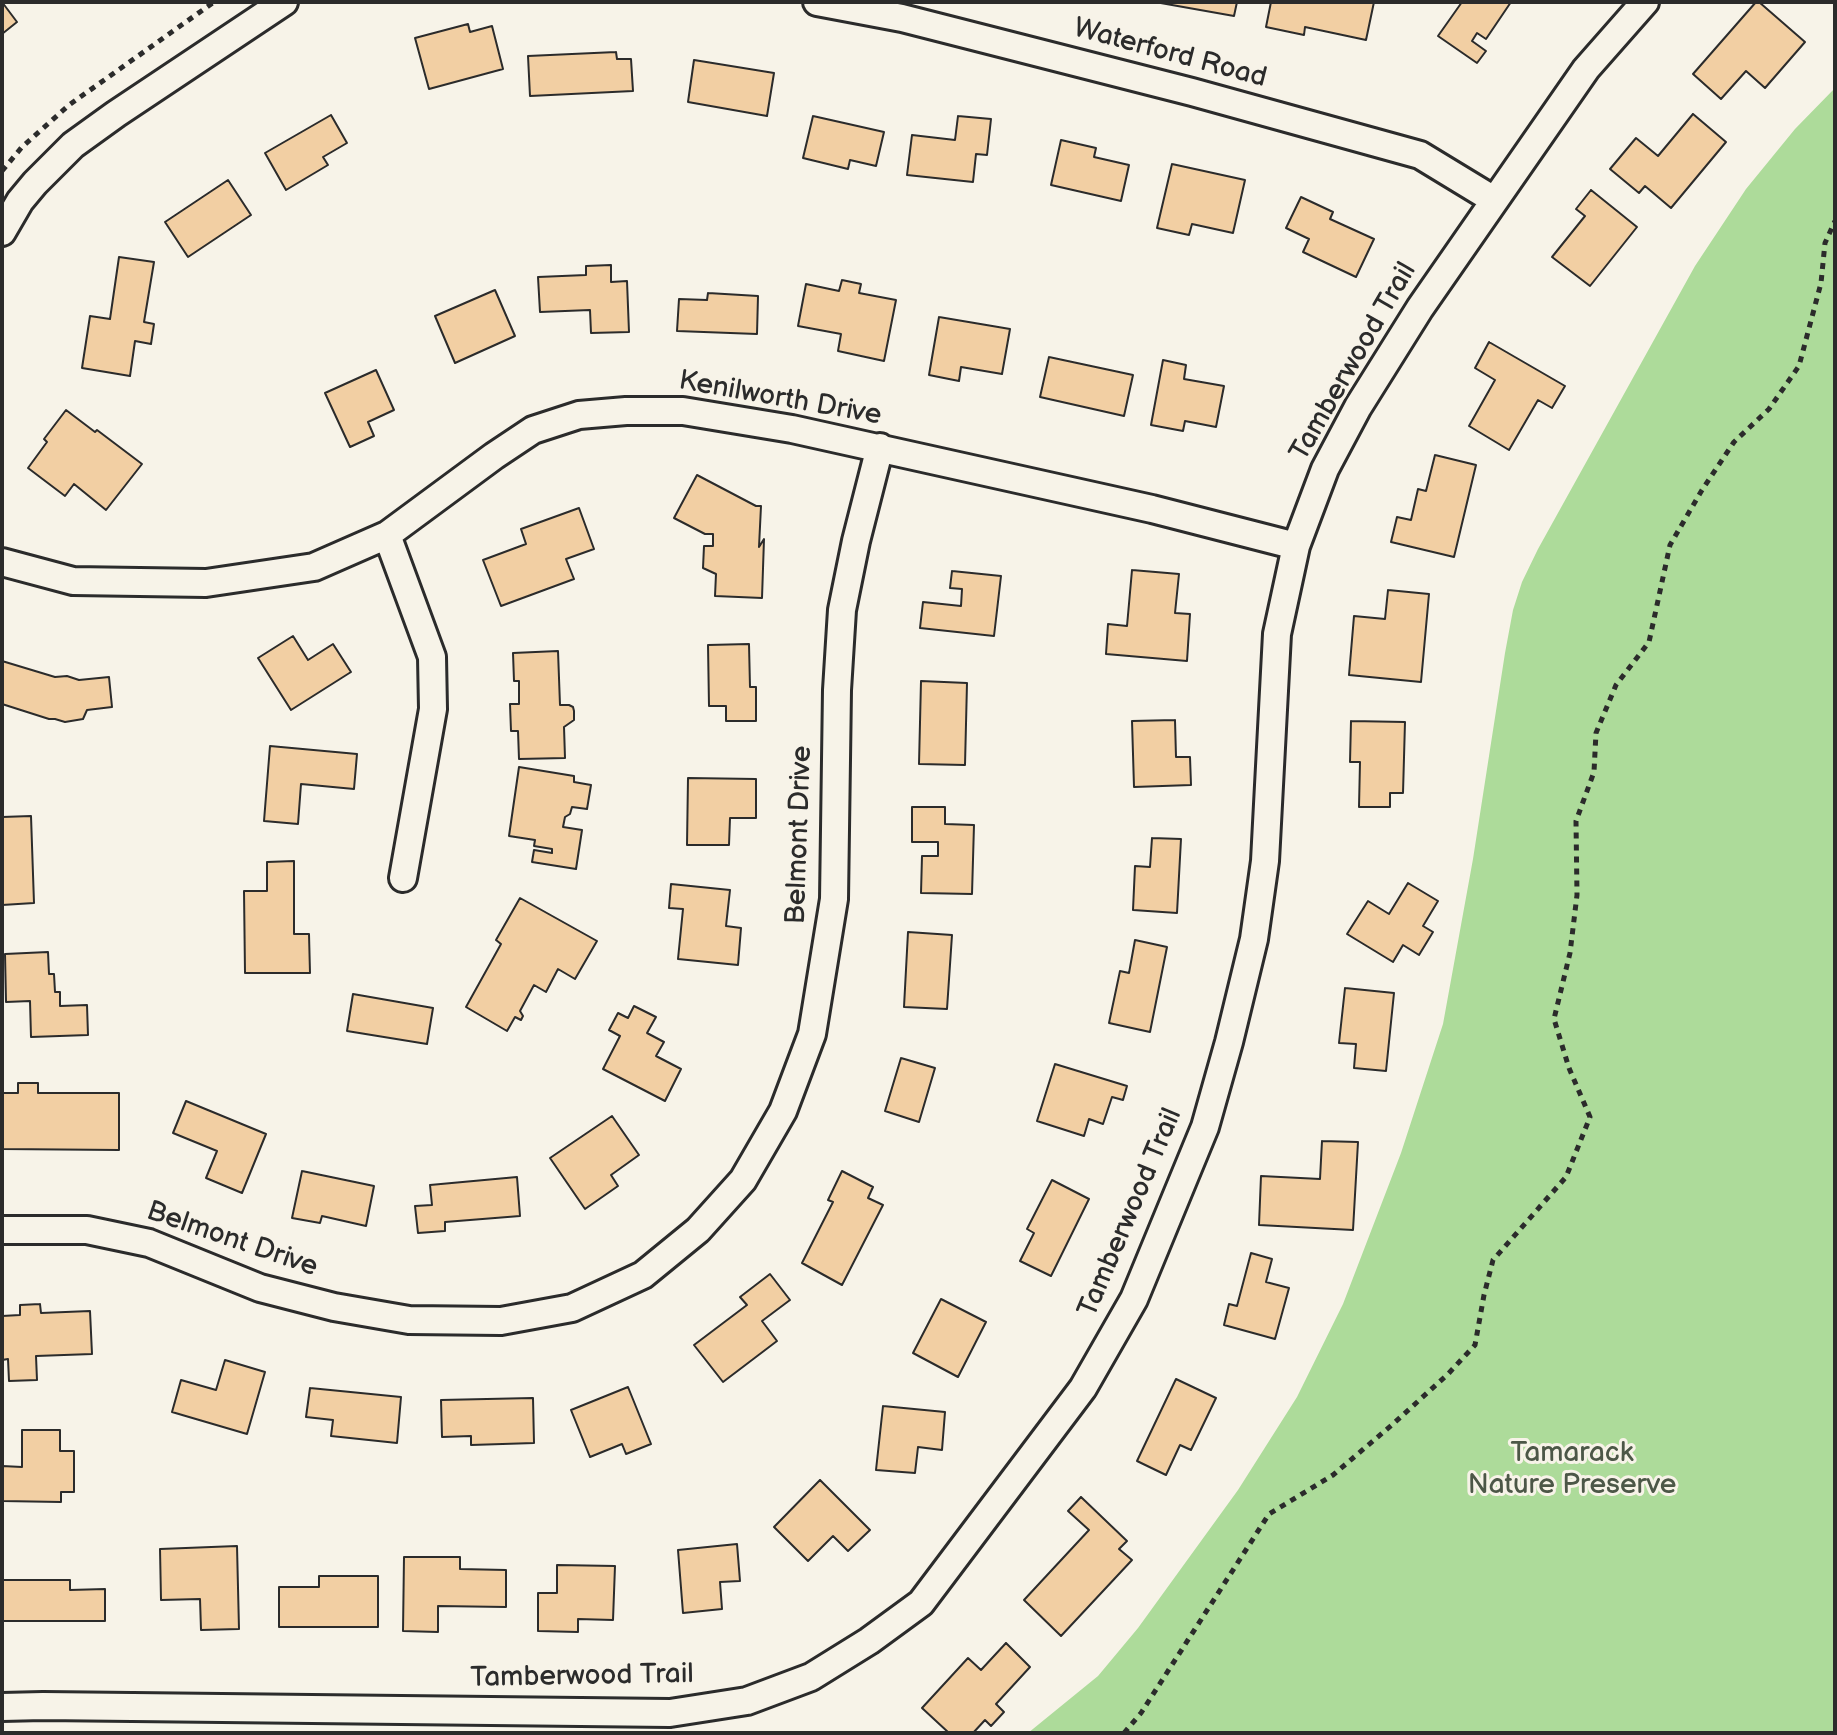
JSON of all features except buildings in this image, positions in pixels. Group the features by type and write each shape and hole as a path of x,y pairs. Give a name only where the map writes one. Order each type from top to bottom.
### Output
{"street":[{"path":"2,232 20,201 73,145 284,2"},
{"name":"Waterford Road","path":"817,2 933,26 1192,92 1420,155 1494,200"},
{"name":"Tamberwood Trail","path":"2,1707 670,1713 747,1701 811,1677 869,1641 921,1603 1083,1388 1134,1299 1205,1127 1254,939 1265,861 1277,634 1296,546 1325,469 1358,407 1420,308 1494,200 1586,69 1645,2"},
{"name":"Kenilworth Drive","path":"2,562 73,581 206,583 314,567 387,535 533,430 579,415 626,411 683,411 792,429 1152,509 1296,546"},
{"name":"Belmont Drive","path":"2,1230 87,1230 149,1243 260,1288 334,1307 409,1320 501,1321 572,1308 629,1282 643,1275 698,1230 743,1180 783,1111 812,1034 834,899 837,690 842,610 880,447"},
{"path":"387,535 432,657 433,709 403,878"}],"path":[{"path":"2,171 22,147 69,105 214,2"},
{"path":"1124,1733 1141,1713 1269,1514 1333,1475 1426,1394 1475,1345 1493,1260 1566,1177 1590,1117 1569,1068 1554,1019 1570,953 1577,895 1576,821 1594,772 1596,733 1616,685 1649,642 1670,545 1734,442 1769,409 1799,366 1821,283 1825,243 1835,221"}],"green space":[{"name":"Tamarack Nature Preserve","path":"1835,88 1835,1733 1028,1733 1098,1676 1138,1628 1238,1490 1297,1397 1343,1304 1401,1153 1443,1024 1505,653 1522,582 1695,266 1746,189 1795,129"}]}
